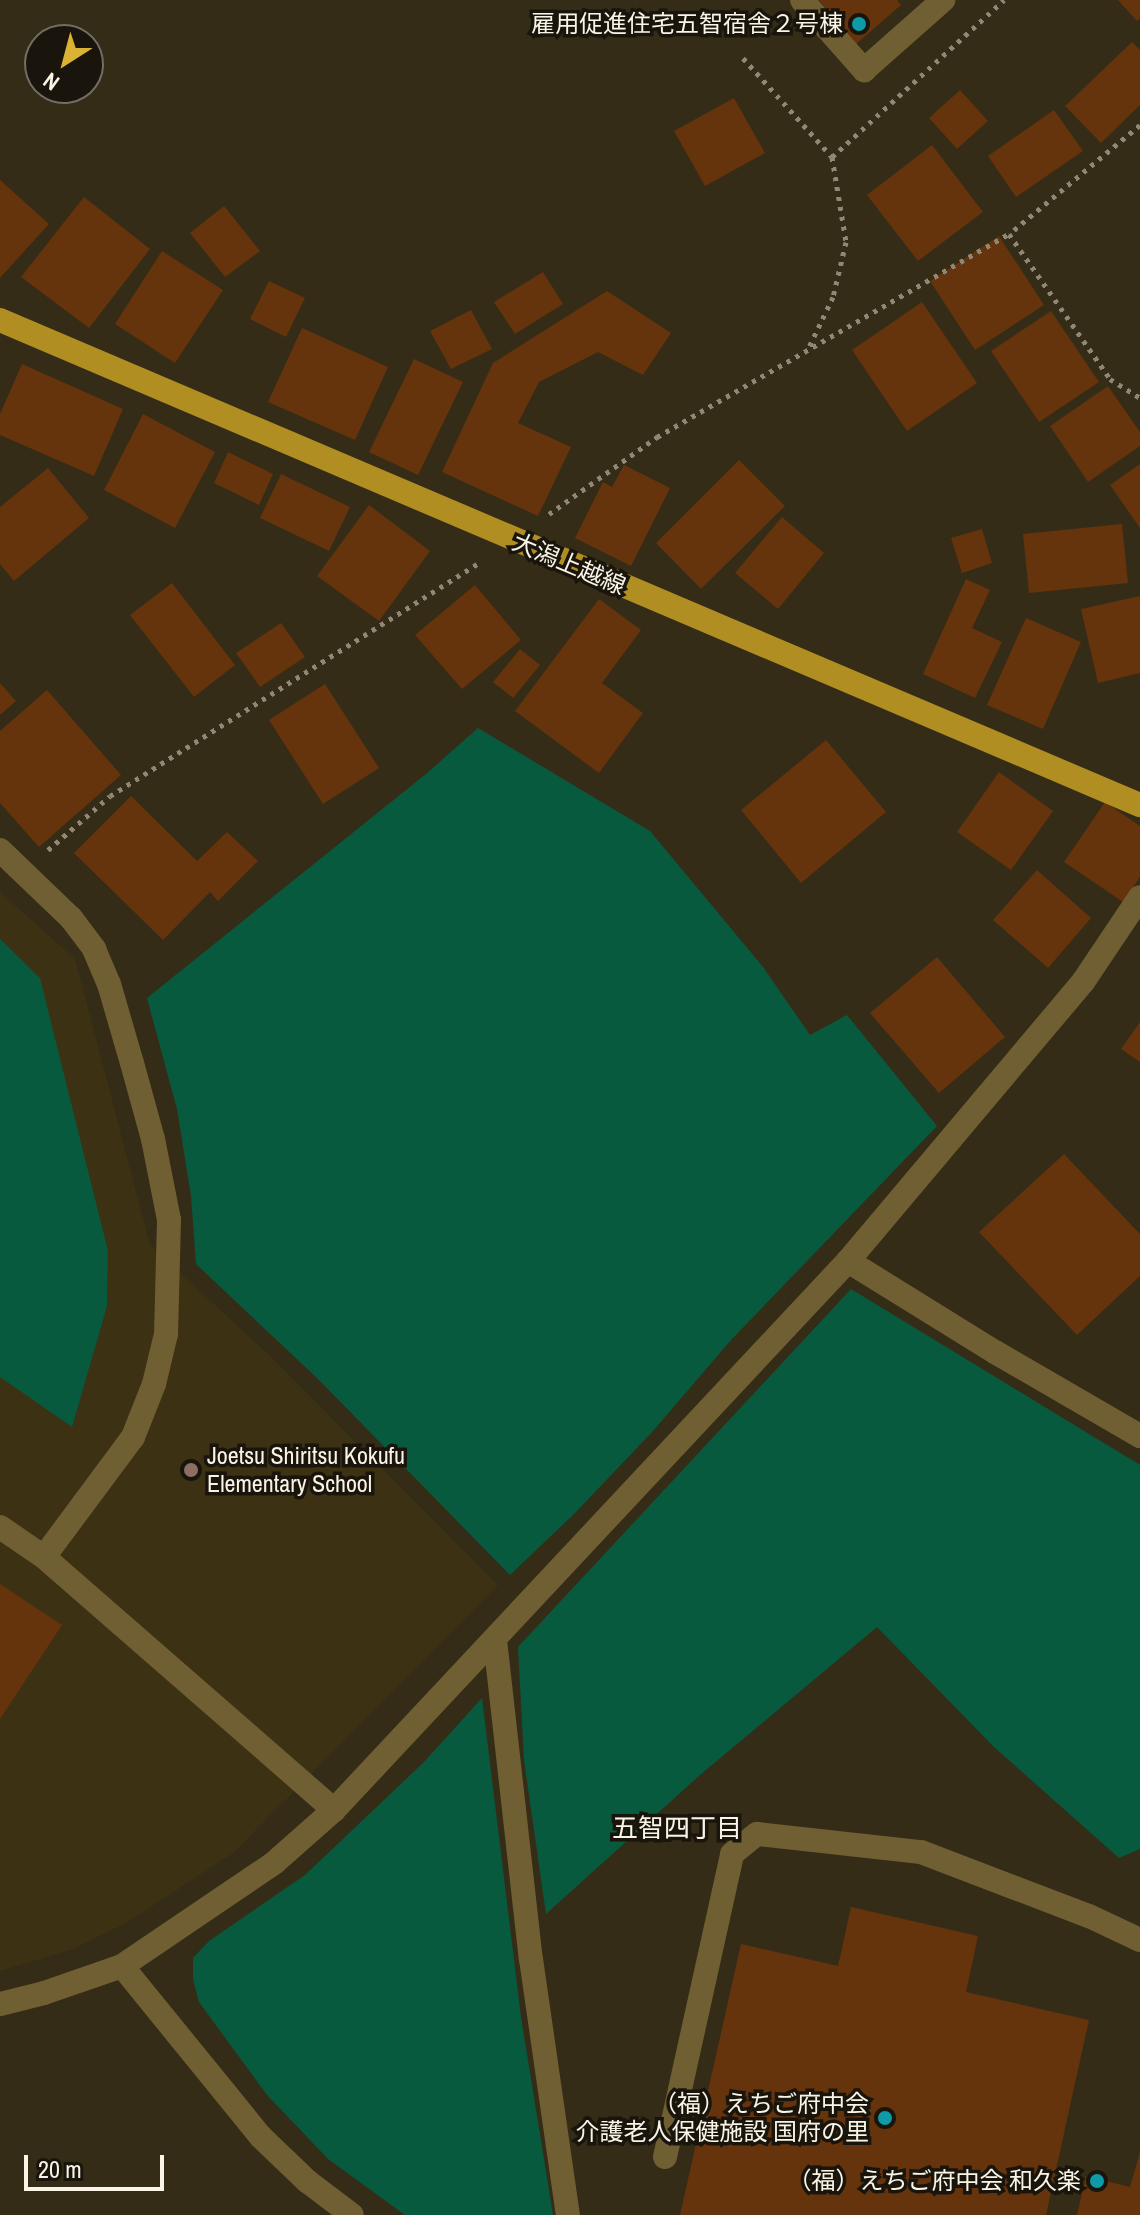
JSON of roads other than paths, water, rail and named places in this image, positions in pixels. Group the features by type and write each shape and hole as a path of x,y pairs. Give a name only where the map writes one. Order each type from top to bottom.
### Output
{"main road":[{"name":"大潟上越線","path":"0,320 1140,805"}],"street":[{"path":"802,0 864,70 943,0"},
{"path":"0,850 71,918 94,949 109,984 132,1063 153,1139 169,1220 166,1334 154,1384 133,1437 44,1557"},
{"path":"0,2004 44,1993 122,1966 274,1863 334,1810 848,1261 1083,982 1140,897"},
{"path":"848,1261 995,1352 1140,1436"},
{"path":"0,1527 44,1557 334,1810"},
{"path":"495,1640 528,1929 568,2215"},
{"path":"665,2157 732,1854 757,1834 921,1852 1089,1916 1140,1940"},
{"path":"122,1966 261,2137 307,2181 352,2215"}],"place":[{"name":"雇用促進住宅五智宿舎２号棟","path":"859,24"},
{"name":"Joetsu Shiritsu Kokufu Elementary School","path":"191,1470"},
{"name":"（福）えちご府中会 介護老人保健施設 国府の里","path":"885,2118"},
{"name":"（福）えちご府中会 和久楽","path":"1097,2181"}],"district":[{"name":"五智四丁目","path":"677,1828"}]}
